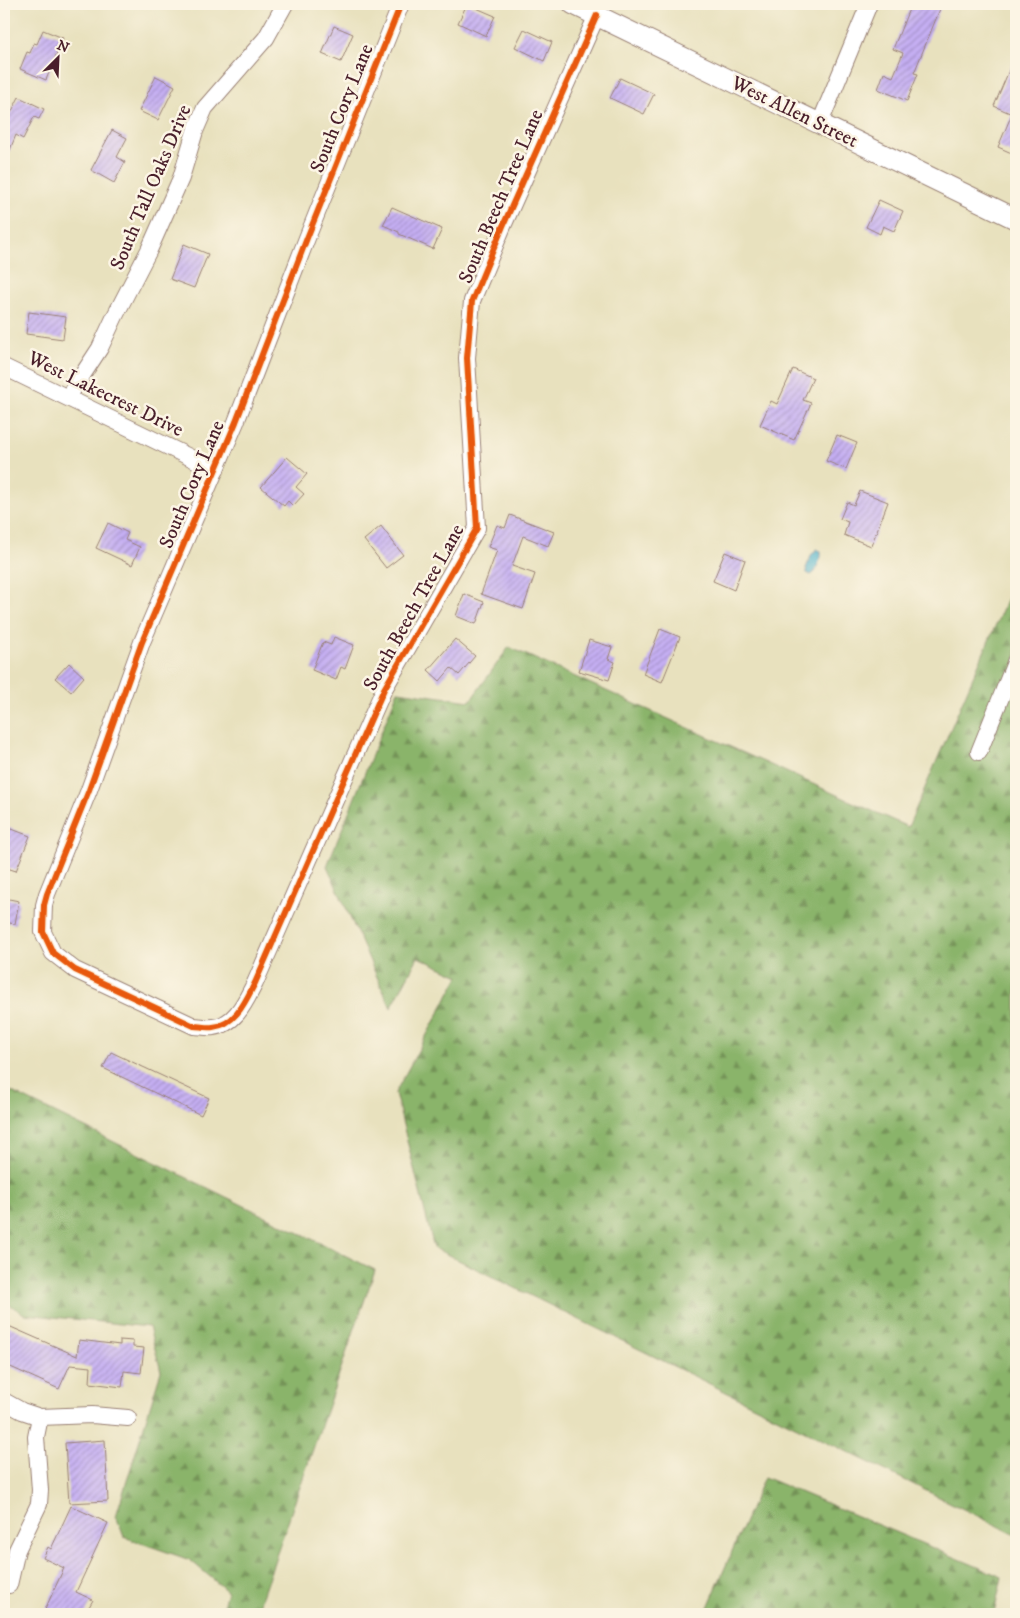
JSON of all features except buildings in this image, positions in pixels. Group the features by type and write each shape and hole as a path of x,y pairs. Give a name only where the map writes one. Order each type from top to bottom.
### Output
{"street":[{"name":"South Tall Oaks Drive","path":"68,397 100,348 149,250 181,178 195,131 205,108 266,38 285,4"},
{"name":"South Cory Lane","path":"194,1026 75,970 53,952 44,932 44,905 89,790 150,624 216,470 345,140 401,4"},
{"name":"West Allen Street","path":"573,4 1016,219"},
{"path":"820,123 868,4"},
{"name":"South Beech Tree Lane","path":"194,1026 214,1027 228,1022 244,1005 384,689 477,528 467,358 472,301 503,226 597,15"},
{"name":"West Lakecrest Drive","path":"4,367 216,470"},
{"path":"979,752 1016,660"},
{"path":"4,1402 40,1417 92,1415 128,1418"},
{"path":"9,1585 17,1550 39,1504 40,1490 36,1437 40,1417"}],"green space":[{"path":"1016,578 1016,1535 434,1248 395,1093 459,976 418,957 391,1008 327,866 398,691 470,701 509,647 908,827"},
{"path":"4,1088 375,1270 256,1614 221,1614 227,1591 190,1560 124,1537 116,1516 161,1371 149,1327 24,1314 4,1301"},
{"path":"764,1477 1002,1577 994,1614 705,1614"}],"water":[{"path":"816,549 821,551 821,557 815,572 811,575 807,573 806,568"}],"cycle path":[{"path":"401,4 307,238 236,422 142,642 89,790 44,905 43,932 53,953 75,970 194,1026 213,1027 228,1022 239,1011 248,997 384,689 477,528 467,358 472,301 503,226 597,15"}]}
